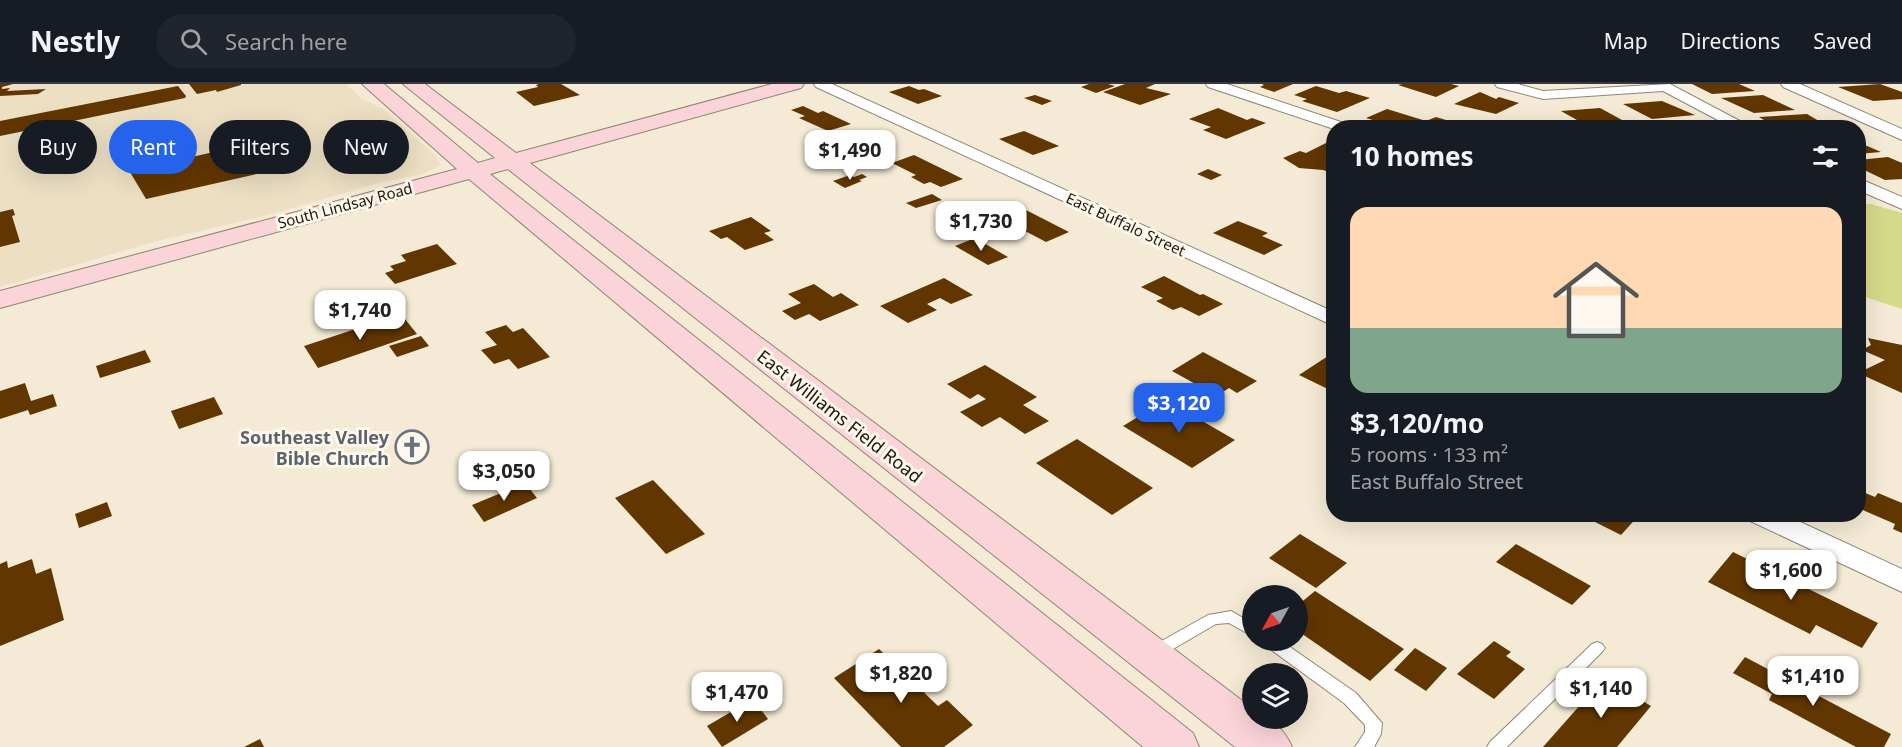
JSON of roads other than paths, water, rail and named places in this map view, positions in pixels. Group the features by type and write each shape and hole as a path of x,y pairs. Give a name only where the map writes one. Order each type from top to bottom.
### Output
{"main road":[{"path":"372,84 473,170 1176,747"},
{"name":"East Williams Field Road","path":"413,84 1269,747"},
{"name":"South Lindsay Road","path":"0,300 794,84"}],"street":[{"name":"East Buffalo Street","path":"820,84 1326,316"},
{"path":"1213,84 1326,122"},
{"path":"1502,84 1543,95 1662,86 1730,120"},
{"path":"1788,84 1902,135"},
{"path":"1866,187 1902,204"},
{"path":"1866,193 1902,190"},
{"path":"1775,522 1902,580"}],"lane":[{"path":"1150,655 1213,619 1231,616 1242,623"},
{"path":"1496,747 1597,648"},
{"path":"1284,651 1350,698 1374,723 1373,734 1364,747"}],"place":[{"name":"Southeast Valley Bible Church","path":"412,447"}]}
